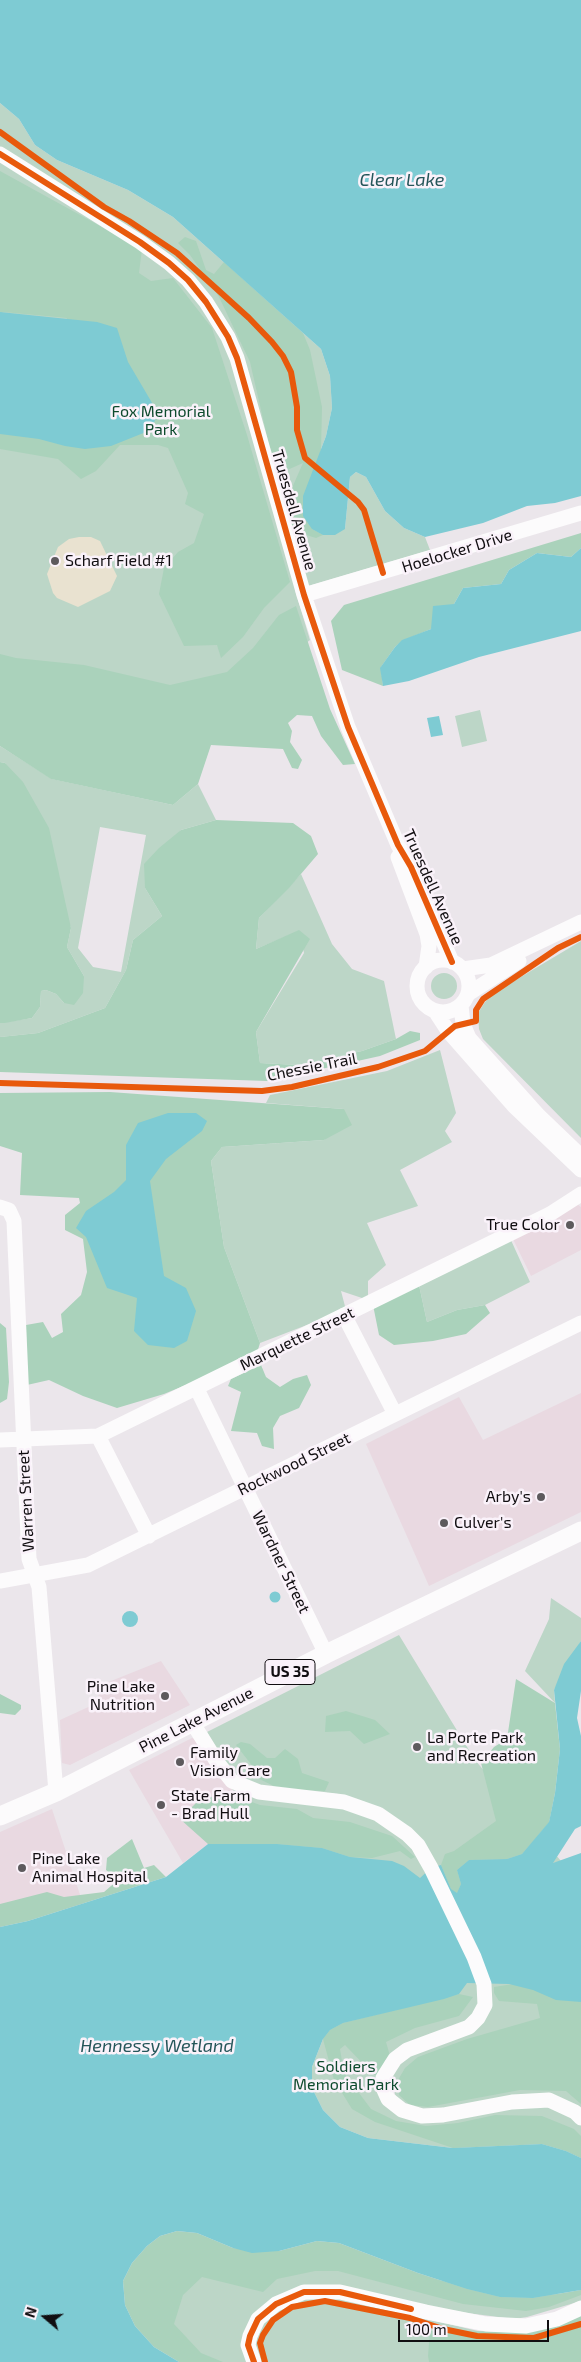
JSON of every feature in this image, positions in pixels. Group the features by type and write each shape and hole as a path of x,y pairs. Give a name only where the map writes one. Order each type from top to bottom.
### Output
{"main road":[{"name":"Pine Lake Avenue","path":"0,1816 56,1792 326,1654 581,1531"}],"street":[{"name":"Truesdell Avenue","path":"0,154 140,242 188,280 206,302 228,336 237,358 304,595 348,727 398,845 411,867 457,965"},
{"name":"Hoelocker Drive","path":"304,595 581,514"},
{"name":"Truesdell Avenue","path":"398,845 398,861 427,934 429,946 426,967"},
{"path":"552,936 542,946 449,1011 435,1010 425,1004 418,992 419,978 426,967 438,961 457,965 491,965 581,922"},
{"path":"457,965 469,981 463,1024 469,1038 539,1116 581,1156"},
{"path":"435,1010 448,1031 509,1100 581,1170"},
{"name":"Marquette Street","path":"0,1440 98,1436 550,1214 581,1194"},
{"name":"Warren Street","path":"4,1209 14,1222 22,1440 29,1559 33,1575 39,1587 56,1792"},
{"path":"344,1315 395,1414"},
{"name":"Rockwood Street","path":"0,1581 88,1565 581,1323"},
{"name":"Wardner Street","path":"197,1389 326,1654"},
{"path":"98,1436 149,1536"},
{"path":"192,1722 217,1762 232,1781 259,1792 344,1802 378,1814 407,1834 418,1845 431,1868 460,1926 484,1984 485,2005 478,2018 469,2027 407,2050 388,2067 383,2078 384,2090 388,2099 402,2110 422,2116 443,2115 512,2102 548,2100 575,2112 581,2118"},
{"path":"254,2362 248,2344 258,2319 276,2304 304,2292 340,2292 486,2324 526,2326 557,2319 581,2308"}],"shaded area":[{"path":"577,1204 581,1207 581,1250 531,1276 511,1235"},
{"path":"581,1393 581,1512 429,1586 366,1444 459,1397 483,1440"},
{"path":"161,1661 190,1705 70,1765 62,1763 60,1720 97,1703 101,1685"},
{"path":"192,1738 196,1739 228,1784 277,1844 208,1844 183,1863 129,1770"},
{"path":"52,1809 83,1904 0,1927 0,1832"}],"green space":[{"name":"Fox Memorial Park","path":"0,103 19,119 35,145 57,160 128,190 173,217 321,349 330,376 332,408 326,436 303,496 345,529 350,477 356,472 366,477 385,511 404,528 425,537 430,550 295,590 310,640 247,688 0,685"},
{"path":"0,171 142,249 139,273 151,281 173,278 212,328 247,435 290,582 264,608 243,637 221,658 217,645 184,646 159,594 164,568 178,552 194,543 204,514 185,504 188,493 168,448 158,445 120,445 96,471 81,479 58,459 0,449 0,434 5,434 67,318 3,312 0,315"},
{"path":"185,237 196,241 206,270 214,274 224,262 303,333 310,350 322,407 321,450 312,529 323,535 316,538 303,534 290,524 288,497 303,463 285,471 275,461 269,445 250,362 219,297 190,255 178,243"},
{"path":"581,533 581,548 571,557 537,553 509,570 501,584 463,588 454,604 431,629 402,641 395,647 381,667 383,686 342,670 331,621 344,605"},
{"path":"296,606 330,709 355,764 343,765 321,736 312,716 297,715 288,723 292,731 290,742 302,760 298,769 292,768 283,749 211,745 198,784 173,805 51,779 0,746 0,654 16,658 84,665 170,685 227,672 253,648 279,615"},
{"path":"480,710 487,741 462,747 455,716"},
{"path":"0,746 52,779 173,805 198,784 216,820 181,830 145,888 162,916 133,940 126,970 105,1008 38,1033 0,1037 0,1023 32,1018 40,1007 41,991 46,990 56,994 64,1003 84,976 67,947 71,928 5,763 0,762","holes":["100,827 146,835 121,972 93,967 78,948"]},
{"path":"0,762 5,763 23,782 49,828 71,928 67,947 84,976 83,993 74,1005 64,1003 56,994 46,990 41,991 40,1007 32,1018 5,1023 0,1023"},
{"path":"216,820 293,823 311,836 318,854 289,888 259,918 256,949 299,930 310,939 256,1032 260,1063 298,1065 362,1051 396,1039 410,1031 420,1033 420,1040 380,1056 267,1081 0,1072 0,1037 38,1033 105,1008 126,970 133,940 162,916 145,888 144,864 159,848 181,830"},
{"path":"301,874 332,944 352,969 384,981 396,1039 362,1051 298,1065 260,1063 256,1032 304,953 299,931 256,949 259,918"},
{"path":"581,941 581,1138 483,1039 479,1029 478,1013 494,993"},
{"path":"444,973 453,977 457,986 453,995 444,999 435,995 431,986 435,977"},
{"path":"440,1050 456,1113 445,1131 452,1142 400,1170 418,1206 367,1223 386,1265 368,1281 368,1300 341,1291 346,1310 260,1343 224,1247 211,1161 222,1147 324,1140 344,1109 266,1103 270,1095 387,1071"},
{"path":"110,1092 344,1109 352,1125 324,1140 222,1147 211,1161 224,1247 260,1343 256,1356 164,1394 117,1408 83,1396 49,1380 27,1385 26,1325 43,1322 52,1338 63,1332 61,1314 81,1295 87,1272 83,1239 65,1230 65,1215 80,1203 79,1198 20,1195 22,1153 0,1146 0,1093"},
{"path":"510,1238 530,1282 485,1305 457,1310 427,1322 419,1285"},
{"path":"419,1285 427,1322 457,1310 485,1305 490,1313 466,1334 433,1341 394,1345 379,1335 373,1305"},
{"path":"0,1323 6,1328 9,1382 7,1399 0,1403"},
{"path":"261,1365 266,1377 280,1387 293,1379 307,1375 311,1385 299,1408 280,1416 273,1428 274,1449 262,1446 257,1433 231,1431 241,1392 228,1386 231,1379"},
{"path":"551,1598 581,1618 581,1641 554,1690 555,1703 525,1671 549,1619"},
{"name":"Soldiers Memorial Park","path":"399,1635 475,1760 561,1861 581,1901 581,2110 576,2105 424,2113 397,2100 391,2076 400,2062 489,2011 492,1996 480,1950 432,1860 365,1802 338,1794 254,1786 237,1777 226,1766 207,1732"},
{"path":"516,1679 555,1703 560,1749 555,1793 549,1823 522,1854 507,1859 469,1860 457,1870 461,1884 457,1894 451,1889 441,1865 445,1854 454,1851 496,1821 481,1763 494,1747 507,1739"},
{"path":"0,1694 21,1705 21,1709 15,1715 0,1713"},
{"path":"346,1711 375,1720 390,1734 364,1744 350,1731 325,1732 326,1716"},
{"path":"241,1742 250,1744 267,1758 275,1758 285,1749 298,1759 302,1773 329,1782 325,1791 280,1789 251,1775 254,1768 236,1745"},
{"path":"228,1784 368,1814 393,1829 415,1850 476,1971 480,2001 473,2014 462,2023 400,2048 385,2061 380,2074 402,2116 540,2105 568,2113 581,2124 581,2158 566,2151 542,2144 453,2148 368,2138 340,2127 323,2110 312,2088 312,2067 323,2039 277,1844"},
{"path":"225,1792 260,1805 297,1809 313,1818 350,1822 392,1836 415,1857 411,1859 400,1851 372,1858 350,1857 322,1848 277,1844 208,1844 180,1819 197,1802"},
{"path":"132,1839 144,1868 154,1865 166,1877 28,1921 0,1927 0,1904 47,1892 64,1897 104,1892 118,1880 106,1870 107,1858"},
{"path":"532,1981 581,1986 581,2104 566,2091 520,2090 428,2107 410,2105 399,2095 398,2080 405,2068 418,2057 467,2039 540,2018 537,2004 499,2001 494,1993 494,1987"},
{"path":"459,1994 473,1997 459,2016 415,2028 386,2042 390,2056 385,2061 380,2074 374,2075 345,2045 340,2049 344,2073 371,2109 396,2121 426,2126 458,2123 495,2115 542,2116 574,2129 581,2136 581,2158 566,2151 542,2144 453,2148 375,2122 352,2109 334,2080 323,2039 330,2030 343,2023"},
{"path":"177,2231 197,2233 233,2248 279,2251 317,2241 339,2243 418,2273 467,2289 500,2297 533,2298 581,2290 581,2295 549,2307 526,2311 463,2304 338,2271 315,2271 277,2279 263,2292 202,2277 183,2295 174,2324 201,2353 223,2362 179,2362 154,2347 135,2326 125,2305 123,2281 132,2263 147,2246 160,2236"},
{"path":"147,2246 561,2295 581,2290 581,2301 514,2319 413,2303 283,2294 243,2348 247,2362 179,2362"},
{"path":"334,2297 478,2331 511,2332 581,2362 260,2362 255,2345 259,2329 270,2315 302,2300"},
{"path":"581,2315 581,2362 429,2362 430,2331 511,2332"}],"sand":[{"path":"91,537 100,541 117,576 110,591 78,607 57,598 53,593 47,574 58,547 69,539"}],"water":[{"name":"Clear Lake","path":"0,0 581,0 581,496 555,503 527,506 483,523 425,537 404,528 385,511 366,477 356,472 350,477 345,529 335,535 323,535 312,529 303,516 303,496 326,436 332,408 330,376 321,349 173,217 128,190 57,160 35,145 19,119 0,103"},
{"path":"0,312 97,322 117,328 128,362 158,413 151,430 111,446 85,449 39,439 0,434"},
{"path":"581,548 581,631 479,657 409,681 383,686 380,668 402,640 431,629 433,606 454,604 463,588 501,584 509,570 537,553 571,557"},
{"path":"439,716 443,735 431,737 427,718"},
{"path":"168,1113 196,1113 207,1121 202,1131 166,1159 150,1181 164,1276 186,1288 196,1311 187,1341 174,1348 148,1345 134,1331 137,1298 107,1288 86,1237 76,1228 86,1211 114,1192 126,1180 126,1145 138,1123"},
{"path":"273,1592 277,1592 280,1597 279,1601 273,1602 270,1599 270,1595"},
{"path":"130,1611 136,1613 138,1619 136,1625 130,1627 124,1625 122,1619 124,1613"},
{"name":"Hennessy Wetland","path":"581,1641 581,1691 577,1718 581,1736 581,1826 575,1829 553,1863 581,1853 581,2002 556,2000 533,1990 509,1984 467,1983 459,1994 343,2023 330,2030 323,2039 312,2067 312,2088 323,2110 340,2127 368,2138 453,2148 542,2144 566,2151 581,2158 581,2290 533,2298 500,2297 467,2289 418,2273 339,2243 317,2241 279,2251 252,2253 233,2248 197,2233 177,2231 160,2236 147,2246 132,2263 123,2281 125,2305 135,2326 154,2347 179,2362 0,2362 0,1927 28,1921 166,1877 208,1844 277,1844 322,1848 350,1857 392,1861 404,1866 420,1878 431,1868 441,1865 451,1889 457,1893 461,1884 457,1870 469,1860 507,1859 522,1854 549,1822 555,1793 560,1749 554,1690 564,1664"}],"cycle path":[{"path":"0,132 104,207 177,253 249,318 272,342 283,356 291,372 297,407 297,430 305,458 358,502 364,510 383,573"},
{"path":"0,154 140,242 169,263 188,280 206,302 228,337 237,358 304,595 348,727 398,845 411,867 452,962"},
{"name":"Chessie Trail","path":"0,1083 262,1091 292,1087 378,1067 425,1051 455,1026 476,1021 476,1010 483,999 558,948 581,937"},
{"path":"254,2362 248,2345 258,2319 276,2304 304,2292 340,2292 411,2309"},
{"path":"265,2362 260,2343 273,2320 292,2307 325,2301 410,2318 443,2329 477,2336 534,2338 581,2324"}],"place":[{"name":"Scharf Field #1","path":"55,561"},
{"name":"True Color","path":"570,1225"},
{"name":"Arby's","path":"541,1497"},
{"name":"Culver's","path":"444,1523"},
{"name":"Pine Lake Nutrition","path":"165,1696"},
{"name":"La Porte Park and Recreation","path":"417,1747"},
{"name":"Family Vision Care","path":"180,1762"},
{"name":"State Farm - Brad Hull","path":"161,1805"},
{"name":"Pine Lake Animal Hospital","path":"22,1868"}]}
